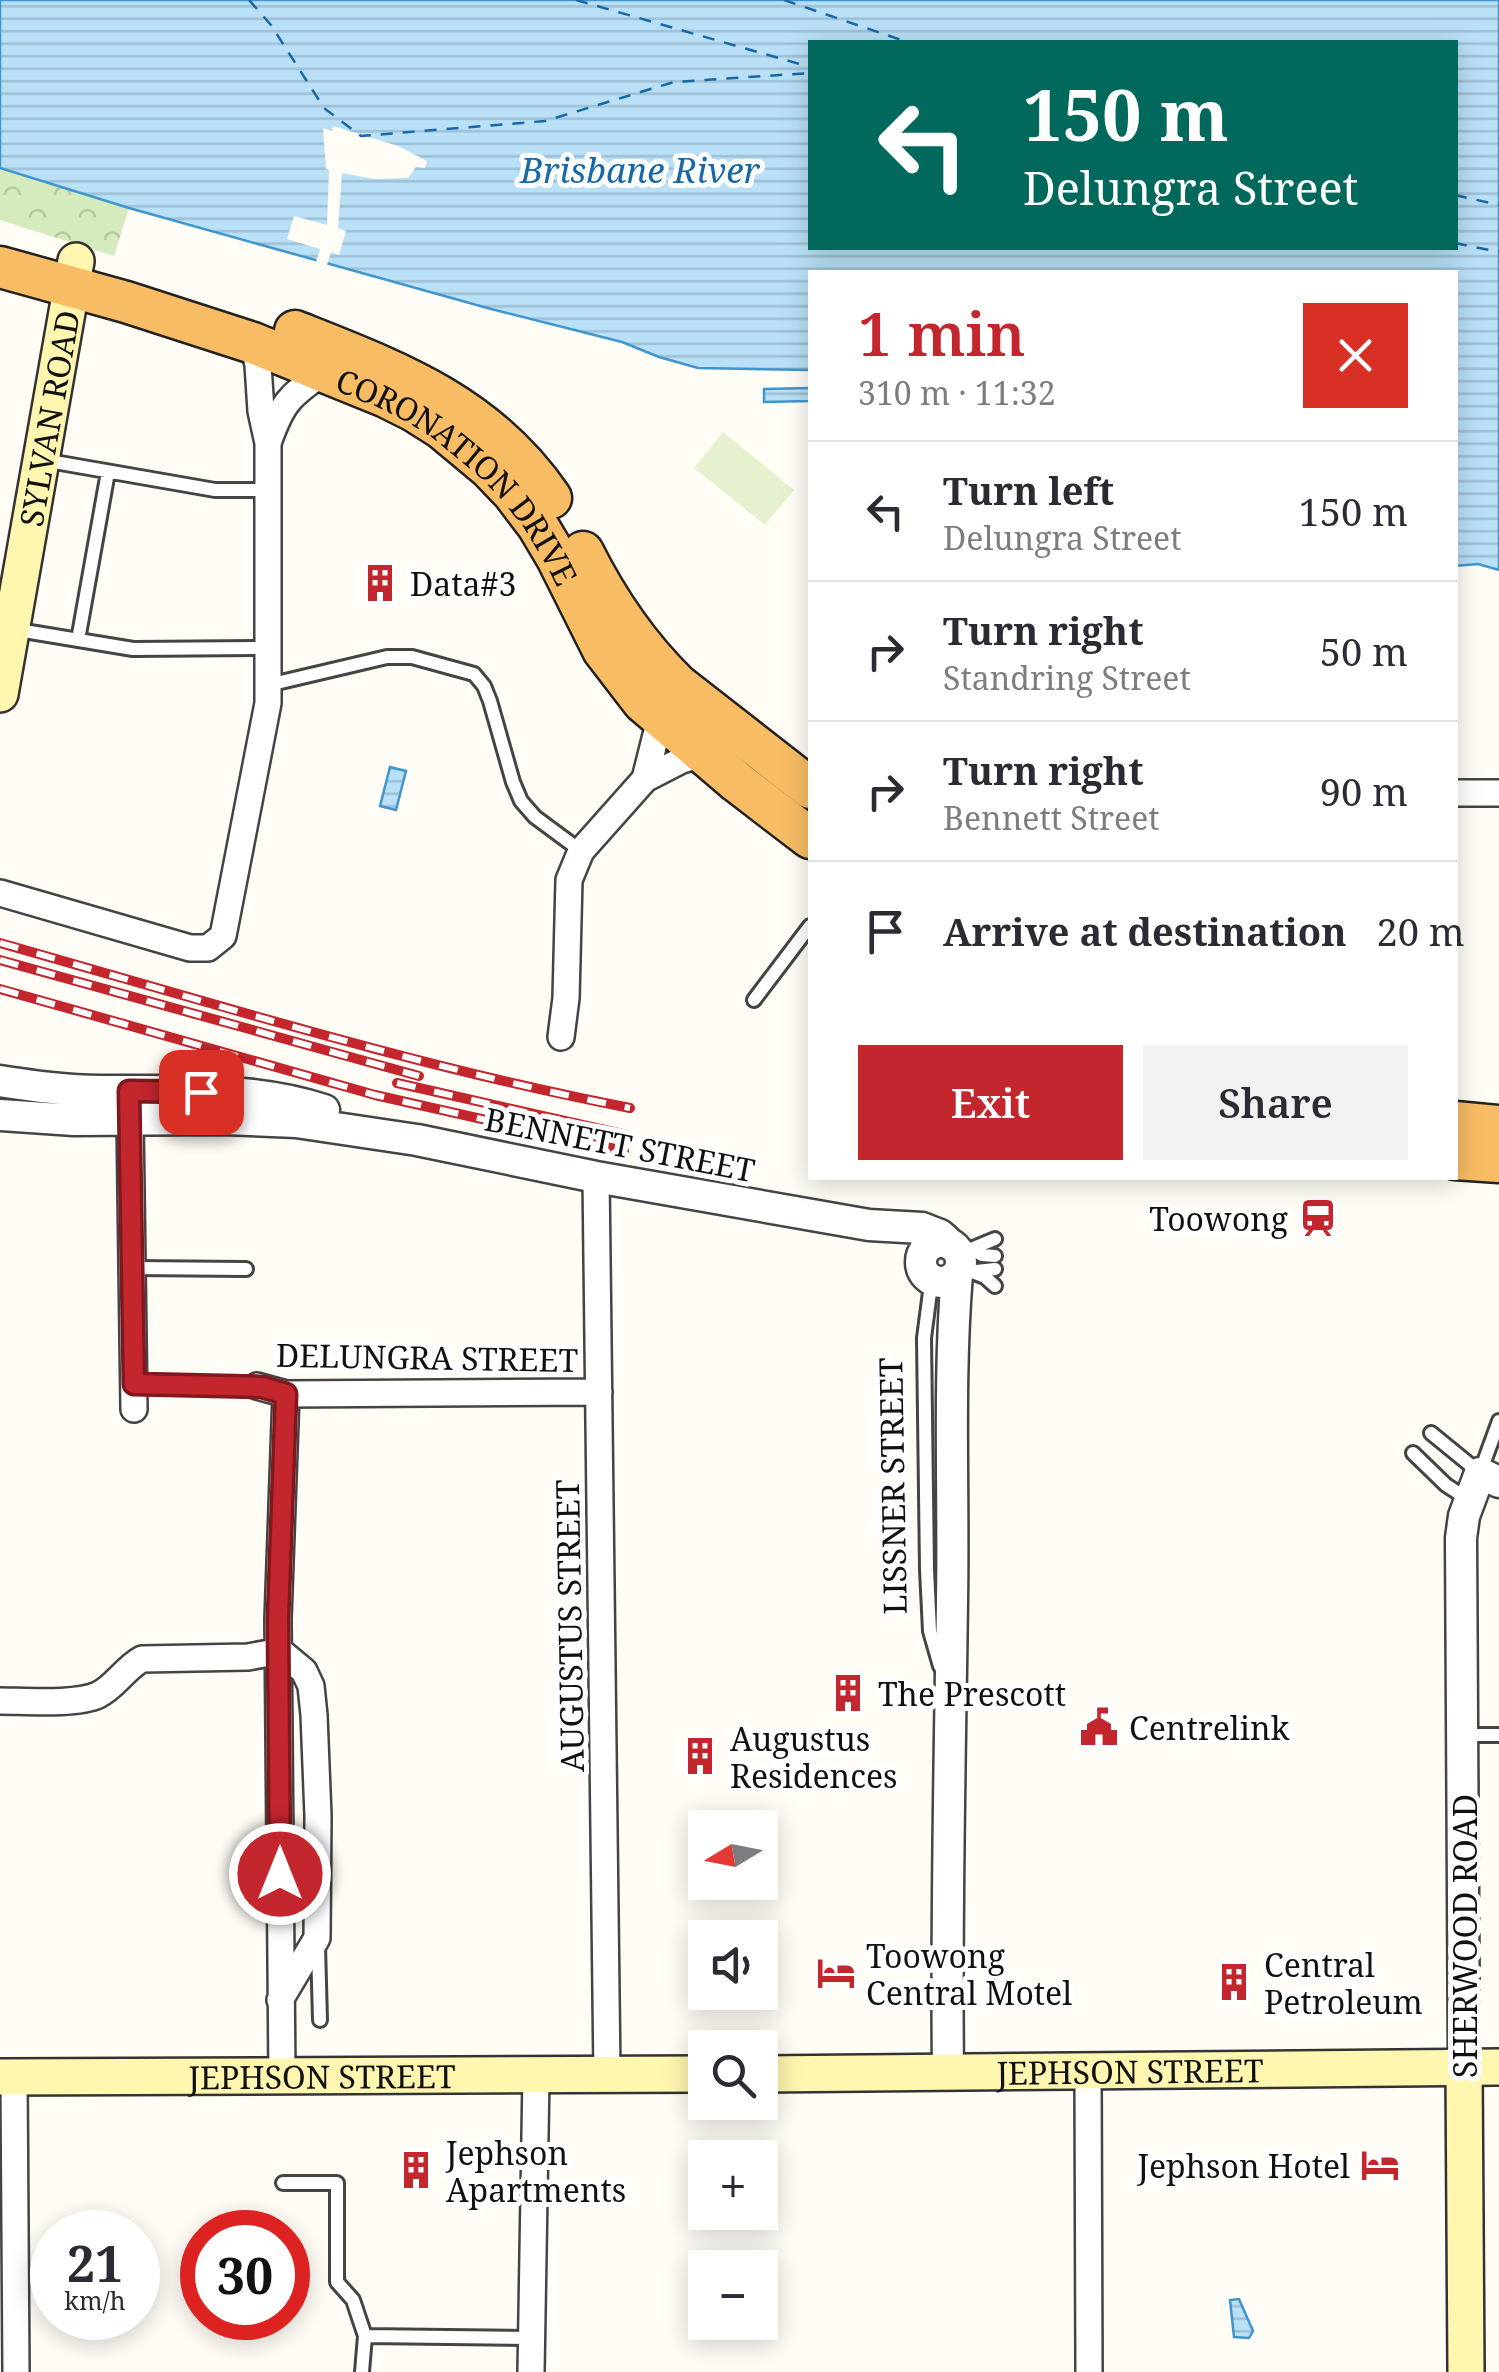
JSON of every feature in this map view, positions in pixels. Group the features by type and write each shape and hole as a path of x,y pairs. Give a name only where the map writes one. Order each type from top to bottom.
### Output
{"highway":[{"name":"CORONATION DRIVE","path":"0,238 126,302 252,343 414,411 463,444 514,494 538,526 603,650 642,702 808,836"},
{"name":"CORONATION DRIVE","path":"0,267 181,290 361,356 423,385 472,417 514,453 570,527 598,583 651,657 678,684 808,786"},
{"path":"1458,1122 1499,1126"},
{"path":"1458,1158 1499,1162"}],"main road":[{"name":"SYLVAN ROAD","path":"4,662 74,275"},
{"name":"JEPHSON STREET","path":"778,2074 1482,2068"},
{"name":"SHERWOOD ROAD","path":"1466,2372 1482,2068"},
{"name":"JEPHSON STREET","path":"7,2077 688,2074"}],"street":[{"path":"0,893 190,948 208,948 223,936 266,721 268,685 268,443 252,343"},
{"path":"268,443 279,412 292,395 324,372"},
{"path":"645,779 660,719"},
{"path":"561,1036 566,998 569,880 580,851 645,779 703,754"},
{"path":"1458,794 1499,793"},
{"name":"BENNETT STREET","path":"0,1081 83,1090 130,1105"},
{"name":"BENNETT STREET","path":"0,1115 74,1120 130,1105 238,1092 259,1094 312,1106 417,1140 870,1225 922,1228 940,1235 948,1264"},
{"path":"130,1105 134,1396"},
{"name":"AUGUSTUS STREET","path":"596,1176 606,2075"},
{"name":"LISSNER STREET","path":"948,1264 953,1555 948,2072"},
{"name":"DELUNGRA STREET","path":"257,1386 286,1394 598,1392"},
{"path":"282,2077 278,1608 286,1394"},
{"name":"SHERWOOD ROAD","path":"1482,2068 1462,1735 1461,1538 1463,1522 1487,1491"},
{"path":"0,1702 96,1696 134,1663 146,1658 248,1657 280,1651"},
{"path":"280,1651 309,1680 318,1816 318,1934 280,2000"},
{"path":"1088,2071 1089,2372"},
{"path":"531,2372 536,2076"},
{"path":"7,2077 16,2372"}],"lane":[{"path":"42,460 215,490 268,490"},
{"path":"78,640 108,472"},
{"path":"4,662 78,640 132,649 268,648"},
{"path":"268,685 387,656 412,658 474,674 490,700 521,801 534,817 580,851"},
{"path":"754,1000 808,929"},
{"path":"948,1264 995,1239"},
{"path":"982,1255 995,1263 948,1264 982,1255"},
{"path":"948,1264 984,1277 996,1286"},
{"name":"LISSNER STREET","path":"948,1264 930,1292 924,1338 931,1637 950,1697"},
{"path":"133,1268 246,1269"},
{"name":"DELUNGRA STREET","path":"134,1396 257,1386"},
{"name":"SHERWOOD ROAD","path":"1487,1491 1499,1421"},
{"path":"1431,1433 1487,1491"},
{"path":"1413,1453 1446,1485 1487,1491"},
{"path":"1462,1735 1499,1735"},
{"path":"318,1934 320,2020"},
{"path":"283,2183 337,2183 337,2282 354,2300 365,2336 362,2372"},
{"path":"365,2336 532,2338"}],"green space":[{"path":"0,168 129,208 114,256 0,220"},
{"path":"723,432 794,490 765,525 694,468"}],"water":[{"name":"Brisbane River","path":"0,0 1499,0 1499,570 1478,564 1458,566 1458,270 808,270 808,370 698,368 622,342 129,208 0,168"},
{"path":"808,388 808,401 764,402 764,389"},
{"path":"390,767 406,771 396,810 380,806"},
{"path":"1239,2299 1253,2331 1249,2338 1234,2337 1230,2300"}],"pier":[{"path":"333,126 398,146 427,161 425,168 416,167 408,178 374,179 342,173 338,228 346,231 339,255 331,252 326,268 315,265 320,249 287,239 294,216 327,225 329,170 323,128 332,131"}],"ferry route":[{"path":"249,0 271,25 324,108 361,136 545,121 674,82 808,73"},
{"path":"576,0 808,66"},
{"path":"784,0 901,40"},
{"path":"1458,196 1499,205"},
{"path":"1458,244 1499,252"}],"railway":[{"path":"0,943 392,1053 630,1108"},
{"path":"0,960 419,1076"},
{"path":"0,989 375,1095 624,1151"},
{"path":"397,1083 627,1135"}],"place":[{"name":"Data#3","path":"380,583"},
{"name":"Toowong","path":"1318,1218"},
{"name":"The Prescott","path":"848,1693"},
{"name":"Centrelink","path":"1099,1727"},
{"name":"Augustus Residences","path":"700,1756"},
{"name":"Toowong Central Motel","path":"836,1973"},
{"name":"Central Petroleum","path":"1234,1982"},
{"name":"Jephson Hotel","path":"1380,2165"},
{"name":"Jephson Apartments","path":"416,2170"}],"route":[{"path":"201,1092 129,1091 134,1384 262,1387 286,1394 278,1619 280,1874"}]}
